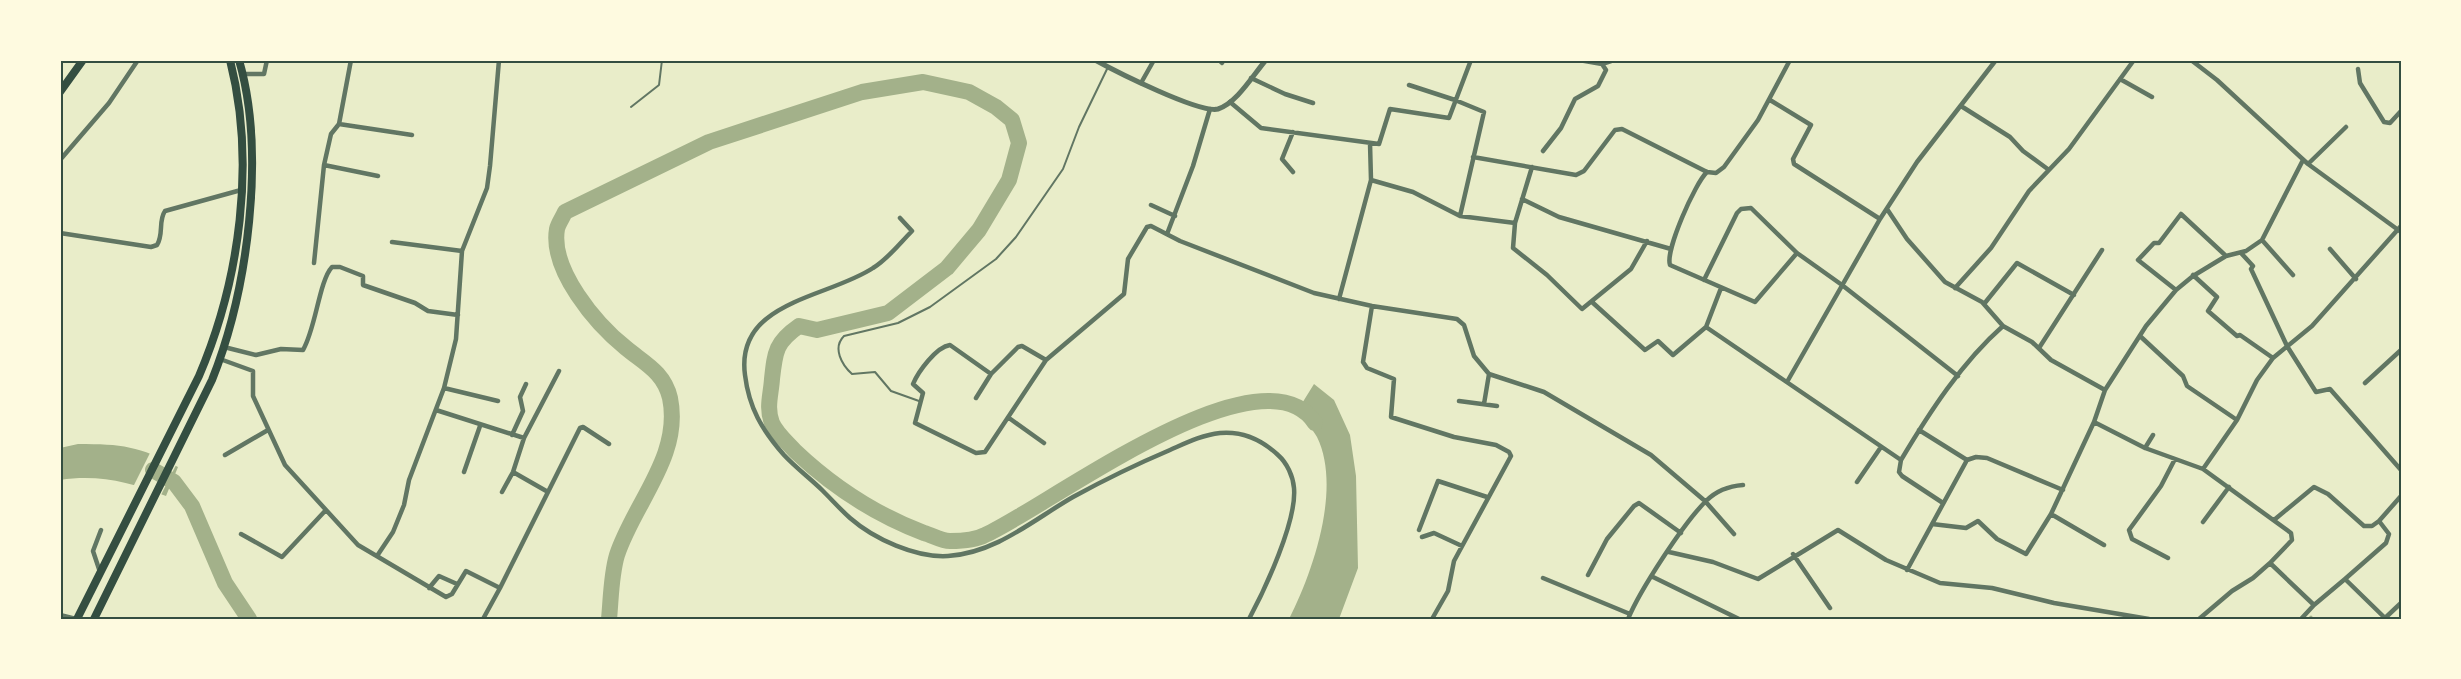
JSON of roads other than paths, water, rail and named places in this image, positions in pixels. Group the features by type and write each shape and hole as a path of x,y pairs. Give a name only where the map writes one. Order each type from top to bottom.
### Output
{"highway":[{"path":"60,92 83,60"},
{"path":"77,619 199,376 216,332 231,273 241,190 242,131 230,60"},
{"path":"94,619 189,426 224,347 242,273 250,189 250,114 239,60"}],"street":[{"path":"60,160 109,103 138,60"},
{"path":"243,74 264,74 267,60"},
{"path":"314,263 324,165 331,134 339,124 351,60"},
{"path":"377,556 393,532 404,505 409,480 444,388 456,339 462,251 487,188 499,60"},
{"path":"1095,60 1196,106 1217,110 1230,102 1266,60"},
{"path":"1141,82 1154,60"},
{"path":"1230,102 1255,125 1379,143 1390,109 1447,119 1452,115 1455,100 1472,60"},
{"path":"1579,60 1602,64 1614,60"},
{"path":"1473,157 1581,174 1615,130 1622,129 1707,172 1716,173 1724,167 1770,100 1790,60"},
{"path":"1788,382 1887,208 1917,162 1996,60"},
{"path":"1954,288 1991,248 2029,191 2069,149 2134,60"},
{"path":"2195,61 2305,162 2400,230 2312,326 2273,358 2257,380 2237,420 2203,469"},
{"path":"1544,151 1562,128 1575,99 1598,86 1606,70 1602,64"},
{"path":"2358,69 2360,83 2384,122 2390,123 2401,111"},
{"path":"1251,78 1285,94 1313,103"},
{"path":"2120,79 2152,97"},
{"path":"1409,85 1484,112 1460,216"},
{"path":"1770,100 1811,125 1793,159 1794,164 1880,219"},
{"path":"1961,106 2010,137 2049,170"},
{"path":"1167,234 1210,109"},
{"path":"339,124 411,135"},
{"path":"1932,524 1966,528 1978,521 1994,537 2023,554 2028,553 2063,490 2094,422 2105,390 2158,309 2193,275 2226,256 2241,253 2262,240 2305,162 2346,127"},
{"path":"1293,132 1282,159 1293,172"},
{"path":"1340,299 1371,180 1370,143"},
{"path":"324,165 378,176"},
{"path":"1532,167 1511,244 1517,253 1547,275 1579,308 1584,309 1631,269 1647,241"},
{"path":"1707,172 1695,188 1671,249 1670,265 1721,288 1758,301 1797,254"},
{"path":"1371,180 1413,192 1460,216 1515,223"},
{"path":"60,233 151,247 157,245 161,237 162,218 165,212 241,190"},
{"path":"1522,199 1559,217 1671,249"},
{"path":"1151,206 1175,216"},
{"path":"1704,280 1737,213 1747,207 1797,254 1842,285 1958,376"},
{"path":"1887,208 1922,257 1945,282 1984,304 2003,326 2039,348 2062,367 2105,390"},
{"path":"2176,290 2138,260 2145,250 2154,243 2159,243 2181,213 2226,256"},
{"path":"900,218 912,231 876,267 784,307 763,320 752,336 744,356 746,393 756,418 775,445 861,526 904,548 946,556 964,554 995,544 1116,475 1199,438 1222,433 1250,436 1264,443 1284,460 1293,481 1294,495 1290,518 1272,569 1249,619"},
{"path":"991,374 946,345 916,378 914,387 923,393 915,423 976,453 985,452 1010,418 1046,360 1124,294 1127,262 1147,227 1151,226 1293,285 1372,306 1457,319 1464,325 1474,356 1489,374 1544,392 1651,454 1705,501 1734,534"},
{"path":"2262,240 2293,275"},
{"path":"392,242 462,251"},
{"path":"2330,249 2356,279"},
{"path":"2039,348 2102,250"},
{"path":"2241,253 2253,266 2251,269 2287,346 2316,392 2330,390 2401,470"},
{"path":"1984,304 2017,263 2073,295"},
{"path":"224,347 256,355 281,349 303,350 312,335 326,279 332,267 340,267 363,276 363,285 415,303 428,311 458,315"},
{"path":"2193,275 2217,297 2208,311 2237,336 2240,335 2273,358"},
{"path":"1592,302 1643,349 1647,350 1658,341 1673,355 1706,327 1721,288"},
{"path":"1372,306 1363,362 1367,368 1394,379 1391,417 1454,437 1496,445 1510,453 1510,461 1487,497 1454,561 1449,591 1432,619"},
{"path":"1943,503 1902,476 1899,472 1900,460 1958,376 2003,326"},
{"path":"1706,327 1900,460"},
{"path":"2140,336 2183,376 2187,386 2237,420"},
{"path":"976,398 991,374 1020,346 1046,360"},
{"path":"2365,383 2401,350"},
{"path":"220,359 254,371 253,396 285,465 347,535 377,556 446,597 452,594 466,571 500,588"},
{"path":"502,492 513,472 524,438 559,371"},
{"path":"1484,404 1489,374"},
{"path":"512,435 523,411 520,397 526,384"},
{"path":"444,388 498,401"},
{"path":"1459,401 1497,405"},
{"path":"436,410 480,426 524,438"},
{"path":"1010,418 1044,443"},
{"path":"2094,422 2145,448 2203,469 2293,536 2270,563 2199,619"},
{"path":"464,472 480,426"},
{"path":"483,619 582,426 609,444"},
{"path":"225,455 268,430"},
{"path":"1919,430 1967,460"},
{"path":"2145,448 2153,435"},
{"path":"1857,482 1881,447"},
{"path":"1907,570 1967,460 1976,457 1987,458 2063,490"},
{"path":"2168,558 2132,539 2129,530 2161,486 2175,459"},
{"path":"513,472 548,492"},
{"path":"1419,530 1438,481 1487,497"},
{"path":"1543,578 1629,617 1681,533 1705,501 1729,486 1743,485"},
{"path":"2203,522 2229,487"},
{"path":"2274,520 2314,487 2328,494 2364,526 2372,526 2379,521 2401,496"},
{"path":"1588,575 1607,539 1634,506 1639,504 1681,533"},
{"path":"241,534 282,557 326,511"},
{"path":"2051,514 2104,545"},
{"path":"2301,619 2389,539 2389,534 2379,521"},
{"path":"100,572 93,551 101,530"},
{"path":"1669,552 1713,562 1755,579 1762,577 1793,555 1838,530 1907,570 1940,583 1992,588 2054,603 2149,619"},
{"path":"1422,537 1434,533 1462,546"},
{"path":"1793,555 1830,608"},
{"path":"2270,563 2314,605"},
{"path":"429,588 439,576 457,584"},
{"path":"1653,577 1739,619"},
{"path":"2345,579 2384,618 2401,603"},
{"path":"60,615 77,619"}],"lane":[{"path":"631,107 659,85 662,60"},
{"path":"920,402 891,391 875,372 852,374 838,350 840,341 844,336 898,322 930,307 996,259 1016,237 1063,169 1079,127 1108,67"}],"waterway":[{"path":"609,619 612,579 617,555 654,479 669,440 672,419 670,398 658,375 614,338 589,311 578,295 561,262 557,245 559,223 565,212 709,142 862,92 923,82 969,92 996,107 1012,120 1019,143 1009,180 979,230 947,268 888,313 817,330 799,326 781,342 774,361 769,401 772,423 795,451 839,488 871,508 924,533 947,541 968,540 985,535 1102,466 1203,416 1250,403 1288,403 1315,423"},
{"path":"153,470 174,482 192,506 225,583 249,619"}]}
